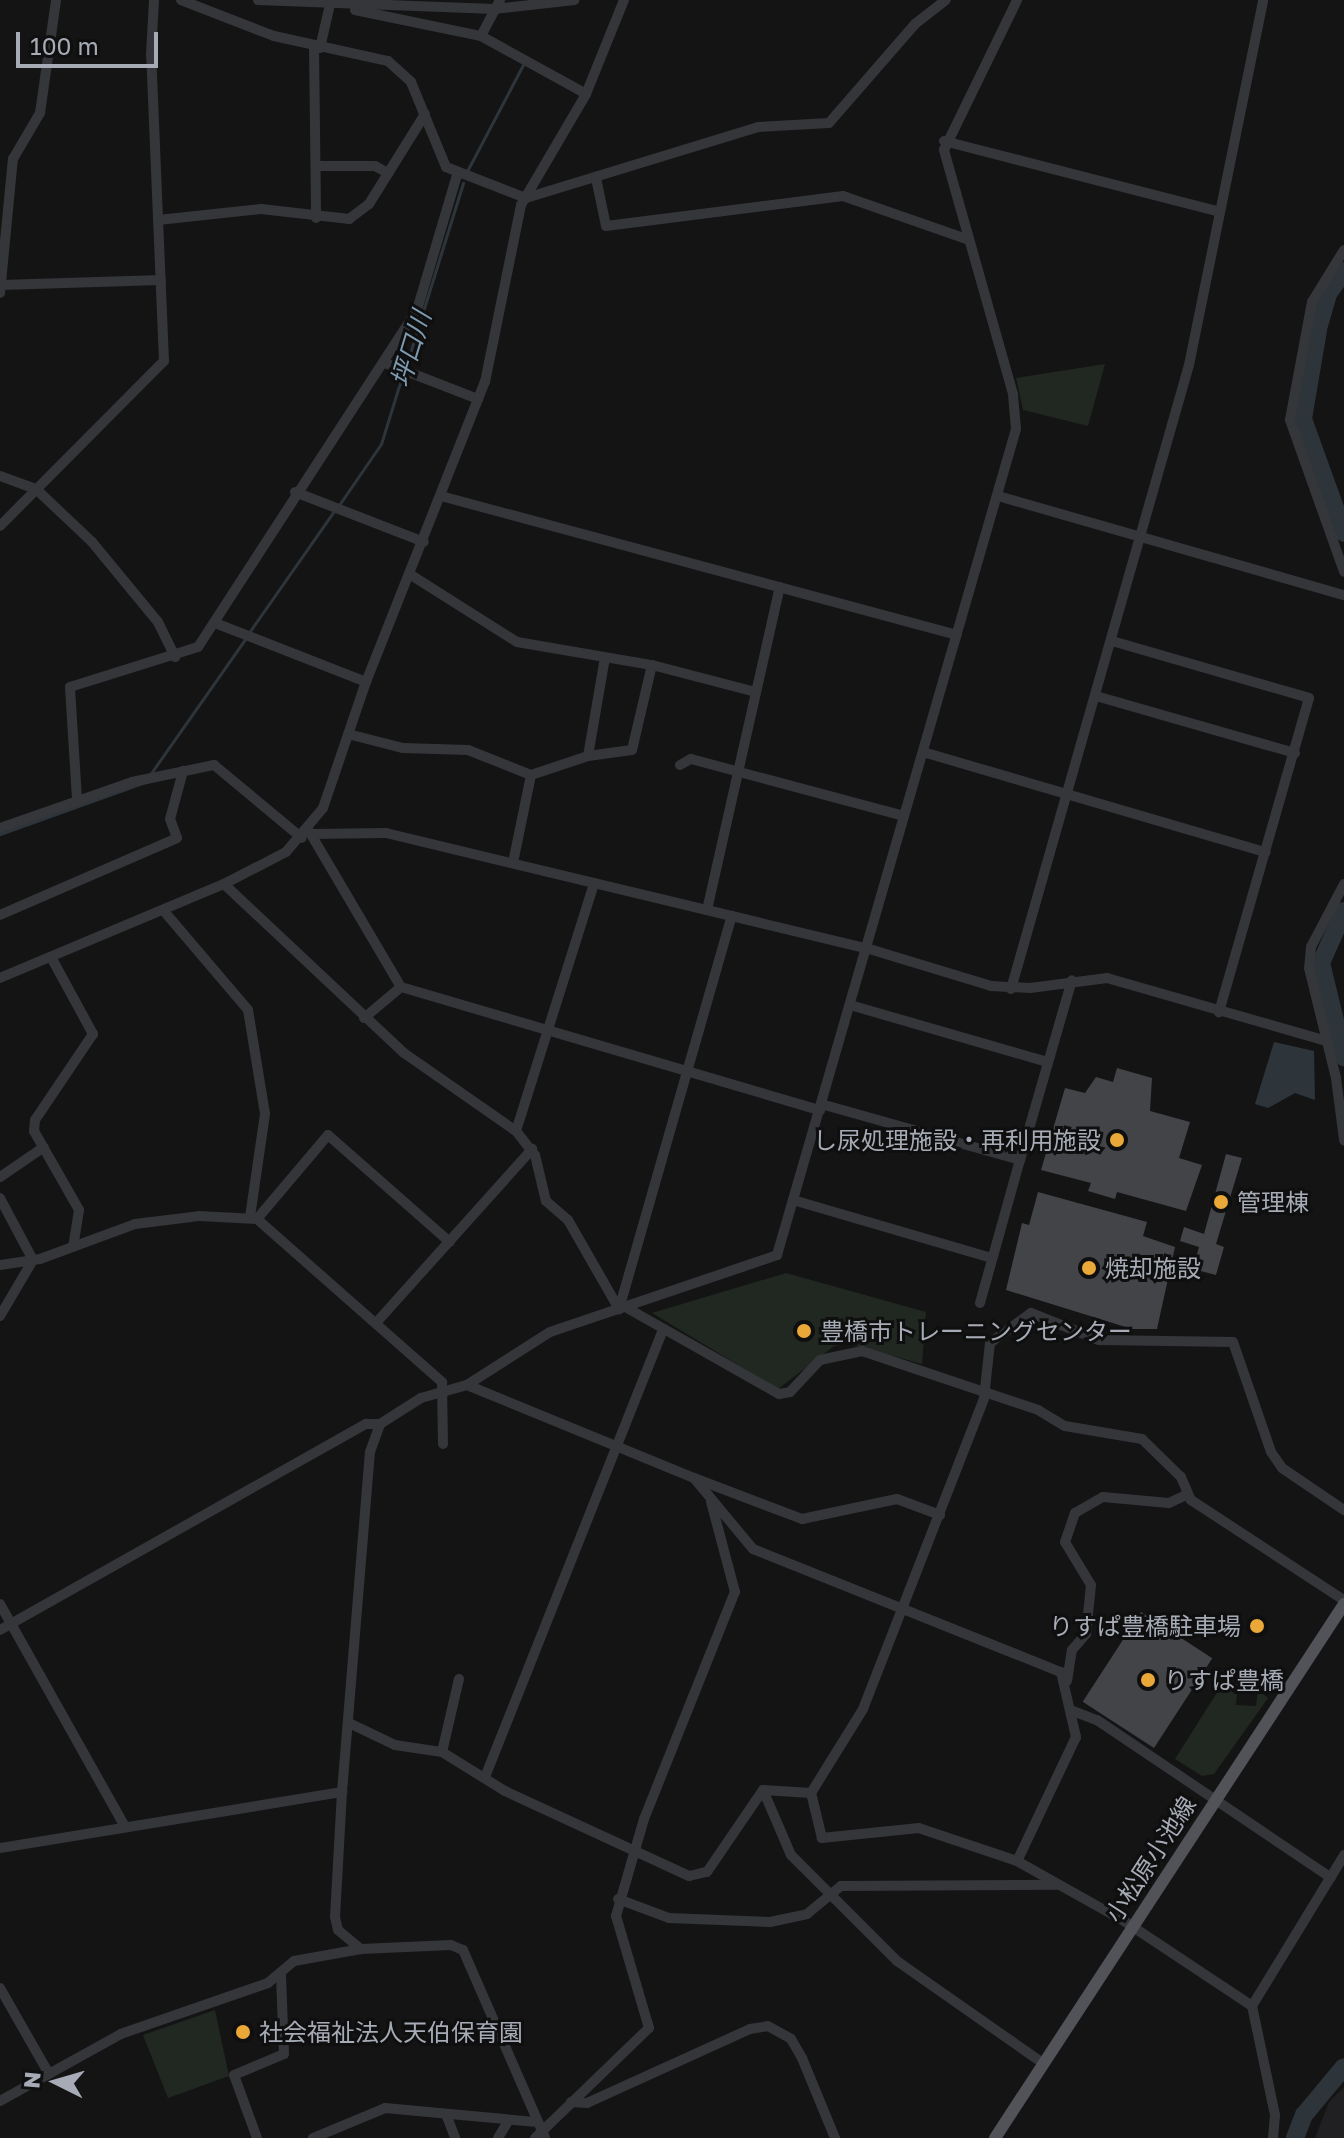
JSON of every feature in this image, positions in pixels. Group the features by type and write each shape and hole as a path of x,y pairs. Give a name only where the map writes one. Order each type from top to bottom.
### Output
{"main road":[{"name":"小松原小池線","path":"995,2138 1344,1602"}],"street":[{"path":"56,0 40,113 13,159 3,237 1,289 161,280"},
{"path":"0,526 164,361 154,0"},
{"path":"181,0 317,47 388,61 411,82 446,167 457,175 526,198 758,127 829,123 915,24 946,0"},
{"path":"258,0 498,4 574,0"},
{"path":"0,978 270,864 307,834 478,399 526,198 586,94 624,0"},
{"path":"361,1949 338,1930 335,1917 342,1792 370,1452 380,1424 399,1408 467,1385 550,1332 769,1262 777,1255 998,496 1016,412 944,141 1017,0"},
{"path":"1011,989 1189,365 1263,0"},
{"path":"316,218 317,47 330,2"},
{"path":"330,2 481,36 586,94"},
{"path":"481,36 498,4"},
{"path":"158,220 261,209 316,218 358,214 425,114"},
{"path":"944,141 1220,212"},
{"path":"316,166 375,166 388,173"},
{"path":"77,799 70,687 175,657 198,647 295,492 385,363 417,310 457,175"},
{"path":"596,178 606,226 843,196 969,240"},
{"path":"1344,250 1312,302 1290,420 1344,572"},
{"path":"385,363 478,399"},
{"path":"0,476 36,489 117,568 158,622 175,657"},
{"path":"295,492 424,542"},
{"path":"441,496 957,635"},
{"path":"998,496 1140,540 1344,595"},
{"path":"411,575 507,638 652,665 756,692"},
{"path":"707,910 780,587"},
{"path":"215,623 366,682"},
{"path":"1112,641 1309,698 1219,1012"},
{"path":"588,756 605,658"},
{"path":"348,734 403,748 468,750 531,775 588,756 632,750 652,665"},
{"path":"1096,696 1295,753"},
{"path":"923,752 1266,852"},
{"path":"680,765 691,759 737,775 904,816"},
{"path":"0,828 77,799 147,779 220,766 307,834 401,987 691,1072 1020,1160"},
{"path":"0,915 177,838 170,819 183,771"},
{"path":"513,863 531,775"},
{"path":"307,834 386,833 866,948 1011,989 1107,978 1327,1041"},
{"path":"516,1131 594,883"},
{"path":"224,884 404,1053 516,1131 532,1149 546,1201 568,1220 623,1308 779,1394 790,1392 820,1360 840,1351 862,1351 981,1390 1076,1429 1142,1439 1181,1477 1188,1494 1344,1602"},
{"path":"1344,884 1311,947 1309,968 1327,1041 1344,1140"},
{"path":"163,910 248,1010 265,1114 253,1218"},
{"path":"623,1308 732,916"},
{"path":"51,957 93,1034 35,1120 44,1147 79,1210 73,1246"},
{"path":"980,1303 1072,980"},
{"path":"364,1018 401,987"},
{"path":"850,1005 1048,1062"},
{"path":"253,1218 328,1135 450,1242"},
{"path":"0,1177 44,1147"},
{"path":"376,1323 532,1149"},
{"path":"0,1198 33,1260"},
{"path":"793,1200 991,1258"},
{"path":"0,1265 33,1260 164,1219 253,1218 442,1382 443,1444"},
{"path":"0,1316 33,1260"},
{"path":"1252,2006 1132,1928 1017,1861 919,1828 822,1838 811,1793 863,1709 984,1398 981,1390 990,1343 1031,1313 1099,1340 1233,1342 1271,1452 1282,1468 1344,1510"},
{"path":"485,1777 663,1330"},
{"path":"467,1385 802,1519 897,1499 940,1515"},
{"path":"0,1630 366,1424 380,1424"},
{"path":"694,1478 753,1549 1050,1667 1067,1681"},
{"path":"1017,1861 1036,1828 1051,1780 1075,1744 1067,1681 1072,1650 1086,1634 1091,1585 1065,1542 1075,1513 1103,1497 1169,1503 1188,1494"},
{"path":"539,2132 649,2028 616,1931 618,1899 633,1849 735,1592 711,1502"},
{"path":"0,1604 125,1827"},
{"path":"442,1752 459,1679"},
{"path":"1073,1711 1097,1720 1331,1878"},
{"path":"349,1723 395,1745 442,1752 485,1777 689,1876 707,1872 763,1790"},
{"path":"763,1790 811,1793"},
{"path":"763,1790 791,1855 915,1978 1044,2064"},
{"path":"0,1848 342,1792"},
{"path":"1273,2138 1275,2115 1252,2006 1344,1855"},
{"path":"618,1899 669,1918 770,1922 807,1914 829,1894 861,1883 1059,1885"},
{"path":"0,2101 121,2034 281,1975 294,1961 361,1949 451,1945 463,1950 539,2132"},
{"path":"257,2138 234,2075 284,2054 281,1975"},
{"path":"0,1988 49,2074"},
{"path":"571,2102 587,2103 750,2029 768,2026 791,2039 835,2138"},
{"path":"313,2138 385,2108 509,2120 539,2132"},
{"path":"446,2114 455,2138"},
{"path":"498,2138 509,2120"}],"shaded area":[{"path":"1105,364 1088,426 1023,410 1016,378"},
{"path":"1274,1042 1314,1051 1315,1100 1295,1093 1268,1108 1255,1104"},
{"name":"豊橋市トレーニングセンター","path":"786,1273 926,1312 922,1364 850,1344 834,1346 778,1389 652,1313"},
{"path":"1223,1683 1238,1684 1236,1705 1256,1706 1258,1690 1268,1698 1214,1774 1202,1776 1175,1759"},
{"path":"215,2010 229,2076 168,2098 143,2035"},
{"path":"1344,2087 1344,2138 1315,2138 1329,2102"}],"building":[{"name":"し尿処理施設・再利用施設","path":"1117,1068 1152,1078 1150,1111 1190,1122 1179,1158 1202,1165 1186,1211 1117,1192 1115,1199 1088,1191 1091,1183 1041,1170 1065,1088 1085,1093 1096,1077 1113,1082"},
{"name":"管理棟","path":"1226,1154 1242,1158 1216,1244 1224,1247 1216,1275 1193,1269 1199,1247 1180,1241 1184,1227 1204,1234"},
{"name":"焼却施設","path":"1038,1192 1147,1222 1143,1236 1175,1247 1157,1329 1132,1329 1006,1290 1022,1223 1029,1225"},
{"name":"りすぱ豊橋","path":"1141,1612 1212,1658 1154,1748 1083,1702"}],"waterway":[{"name":"坪口川","path":"466,173 524,63"},
{"name":"坪口川","path":"406,366 463,183"},
{"path":"1344,271 1328,294 1318,330 1303,419 1344,533"},
{"name":"坪口川","path":"339,505 381,444 403,373"},
{"name":"坪口川","path":"250,631 334,511"},
{"name":"坪口川","path":"149,776 246,638"},
{"name":"坪口川","path":"0,834 145,782"},
{"path":"1344,911 1321,963 1344,1057"},
{"path":"1295,2138 1304,2115 1344,2067"}],"place":[{"name":"し尿処理施設・再利用施設","path":"1117,1140"},
{"name":"管理棟","path":"1221,1202"},
{"name":"焼却施設","path":"1089,1268"},
{"name":"豊橋市トレーニングセンター","path":"804,1331"},
{"name":"りすぱ豊橋駐車場","path":"1257,1626"},
{"name":"りすぱ豊橋","path":"1148,1680"},
{"name":"社会福祉法人天伯保育園","path":"243,2032"}]}
